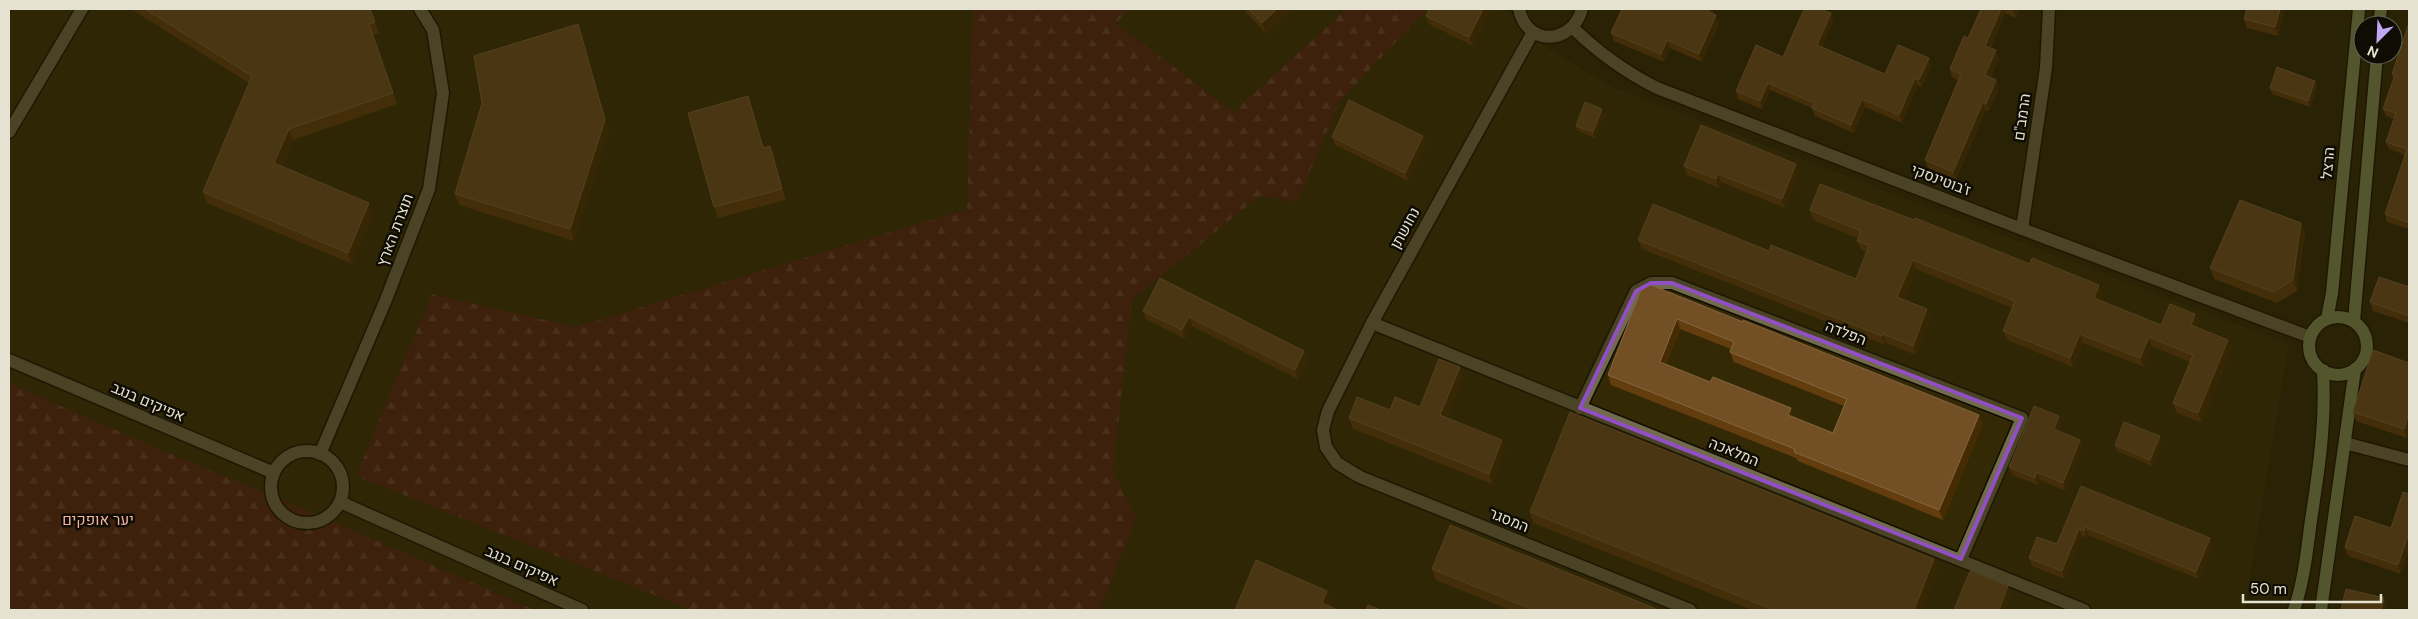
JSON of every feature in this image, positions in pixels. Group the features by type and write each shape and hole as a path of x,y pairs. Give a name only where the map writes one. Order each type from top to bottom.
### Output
{"main road":[{"name":"הרצל","path":"2327,319 2332,294 2359,9"},
{"path":"2354,321 2376,65"},
{"path":"2336,317 2354,321 2361,328 2368,345 2362,362 2356,369 2340,375 2323,370 2313,359 2310,352 2310,337 2314,330 2327,319 2336,317"},
{"path":"2321,610 2356,369"},
{"path":"2294,610 2307,552 2323,438 2325,407 2323,370"}],"street":[{"path":"9,132 82,9"},
{"name":"תוצרת הארץ","path":"320,454 385,302 428,189 443,92 433,30 420,9"},
{"path":"1519,9 1522,19 1533,32 1541,36 1558,36 1573,28 1580,19 1582,9"},
{"name":"הרמב\"ם","path":"2022,229 2046,68 2049,9"},
{"name":"ז'בוטינסקי","path":"1573,28 1600,54 1630,75 1657,88 2022,229 2310,337"},
{"name":"נחושתן","path":"1326,447 1323,430 1328,411 1372,323 1533,32"},
{"name":"הפלדה","path":"1580,408 1636,291 1651,283 1672,283 2022,418 1961,559"},
{"name":"המלאכה","path":"1372,323 1580,408 1961,559 2060,606 2084,610"},
{"name":"אפיקים בנגב","path":"9,360 274,473"},
{"path":"2345,443 2409,460"},
{"name":"המסגר","path":"1326,447 1337,463 1360,477 1690,610"},
{"path":"309,452 320,454 328,459 340,474 343,493 340,502 333,512 323,520 310,523 298,522 287,517 278,509 272,491 274,473 280,464 293,455 309,452"},
{"name":"אפיקים בנגב","path":"340,502 582,610"}],"highlighted area":[{"path":"1651,283 1672,283 2022,418 1961,559 1580,408 1636,291"}],"shaded area":[{"path":"9,9 1508,9 1542,45 1612,87 2289,344 2245,610 495,610 9,406"}],"green space":[{"path":"973,9 1129,9 1116,24 1234,112 1346,9 1427,9 1340,101 1297,202 1259,196 1132,300 1113,471 1136,518 1100,610 692,610 356,476 432,294 576,327 967,209"},
{"name":"יער אופקים","path":"9,383 154,447 281,499 535,610 9,610"}],"building":[{"path":"145,9 370,9 375,22 369,24 393,93 289,129 274,163 369,203 348,253 203,192 252,76"},
{"path":"1249,9 1277,9 1262,23"},
{"path":"1429,9 1483,9 1469,37 1426,16"},
{"path":"1622,9 1710,9 1708,12 1716,15 1699,54 1667,40 1661,54 1611,33"},
{"path":"1804,9 1820,9 1831,13 1817,45 1885,74 1898,45 1929,58 1919,80 1915,78 1899,115 1862,99 1851,125 1812,108 1814,103 1768,83 1760,101 1736,91 1756,45 1783,57"},
{"path":"1981,9 2001,9 1985,46 1996,50 1985,75 1996,80 1986,104 1983,102 1953,172 1925,160 1961,74 1950,69 1964,36 1968,38"},
{"path":"2247,9 2280,9 2275,27 2244,19"},
{"path":"2409,23 2409,223 2385,214 2407,149 2386,142 2396,113 2383,109 2395,75 2392,74 2395,65 2403,65 2403,41"},
{"path":"578,24 605,120 570,229 455,194 482,103 474,56"},
{"path":"2277,67 2315,81 2308,101 2270,88"},
{"path":"748,96 763,148 770,146 782,189 714,207 688,113"},
{"path":"1349,100 1423,136 1405,173 1332,137"},
{"path":"1585,102 1602,109 1593,132 1576,126"},
{"path":"1701,125 1796,164 1782,199 1718,174 1716,179 1684,166"},
{"path":"1820,184 1914,220 1915,218 2030,264 2032,258 2099,285 2094,298 2161,325 2170,304 2195,314 2191,325 2228,340 2198,413 2173,403 2193,355 2149,337 2140,358 2080,334 2070,358 2003,331 2015,301 1913,260 1897,297 1927,309 1913,346 1883,334 1882,336 1638,240 1653,204 1769,251 1771,245 1856,279 1869,245 1857,241 1861,231 1810,210"},
{"path":"2240,200 2301,223 2293,280 2273,292 2210,268"},
{"path":"2379,277 2409,287 2409,316 2370,302"},
{"path":"1160,278 1304,351 1295,370 1189,317 1182,330 1143,311"},
{"path":"1646,283 1743,322 1743,320 1979,415 1939,510 1794,452 1795,449 1608,375 1643,285","holes":["1677,319 1734,342 1730,352 1847,399 1833,433 1788,415 1791,408 1713,377 1710,382 1660,362"]},
{"path":"2373,350 2409,363 2409,413 2404,429 2353,412"},
{"path":"1439,359 1460,367 1440,415 1502,440 1489,474 1349,418 1357,397 1390,410 1395,397 1420,407"},
{"path":"2034,406 2059,416 2054,429 2080,440 2063,483 2037,472 2035,478 2009,467"},
{"path":"1570,412 1934,559 1914,610 1779,610 1774,608 1774,610 1530,512"},
{"path":"2124,422 2160,436 2150,460 2115,445"},
{"path":"2081,486 2210,538 2196,572 2085,527 2084,531 2079,529 2062,571 2029,558 2037,537 2057,544"},
{"path":"2403,492 2409,494 2409,533 2398,565 2345,547 2355,516 2391,528"},
{"path":"1450,525 1659,610 1534,610 1432,569"},
{"path":"1256,560 1327,591 1322,603 1338,610 1235,610"},
{"path":"1970,571 2008,586 1999,610 1954,610"},
{"path":"2346,589 2384,598 2381,610 2341,610"},
{"path":"1368,605 1381,610 1366,610"}]}
